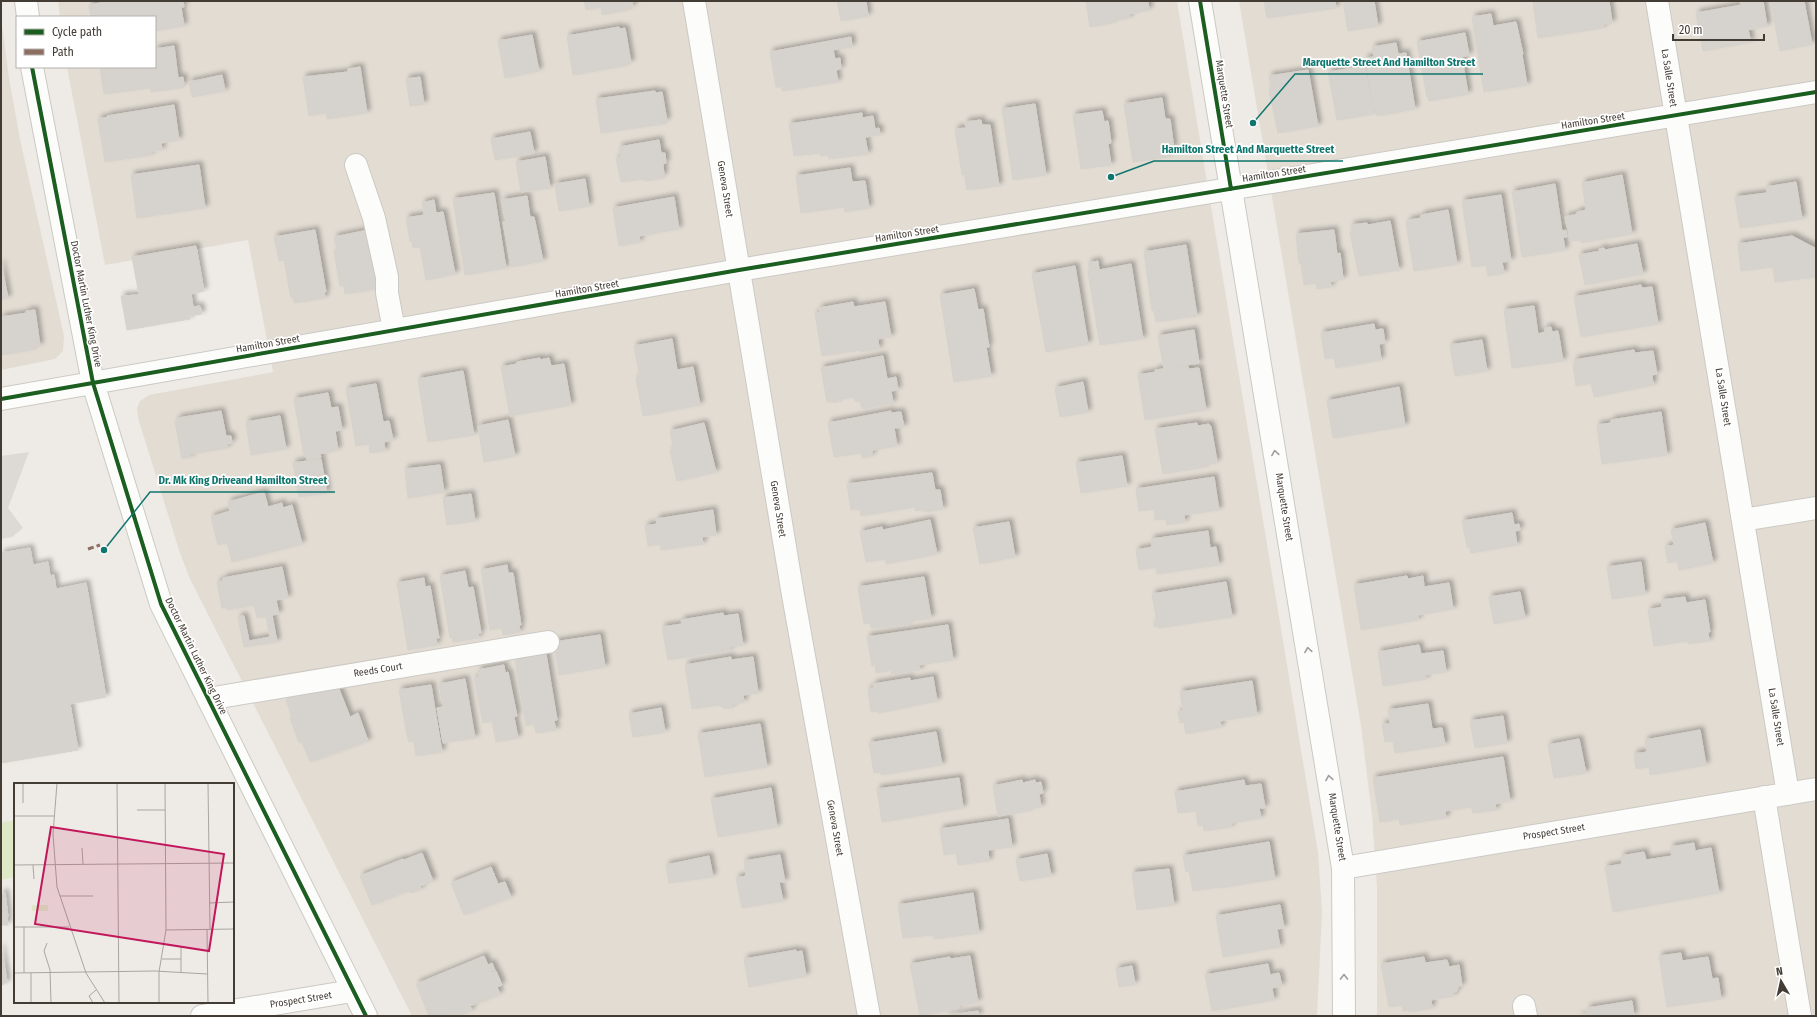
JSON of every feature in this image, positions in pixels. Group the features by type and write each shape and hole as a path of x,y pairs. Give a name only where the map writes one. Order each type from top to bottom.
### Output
{"street":[{"path":"26,1 28,16"},
{"name":"Geneva Street","path":"694,1 793,595 869,1016"},
{"name":"Marquette Street","path":"1200,1 1344,868 1344,1016"},
{"name":"La Salle Street","path":"1657,1 1788,794"},
{"name":"Doctor Martin Luther King Drive","path":"32,68 94,383 160,604 352,991 366,1016"},
{"name":"Hamilton Street","path":"1,399 739,270 1816,92"},
{"path":"356,165 374,218 388,277 387,293 394,330"},
{"path":"1743,520 1816,508"},
{"name":"Reeds Court","path":"208,699 548,642"},
{"path":"1788,794 1816,789"},
{"name":"Prospect Street","path":"1344,868 1788,794"},
{"path":"1764,798 1800,1016"},
{"name":"Prospect Street","path":"202,1016 352,991"}],"shaded area":[{"path":"58,1 1177,1 1318,852 1322,912 1317,1016 412,1016 190,579 180,553 138,418 137,408 140,401 149,395 273,372 248,240 105,265 67,68 156,68 156,16 60,16"},
{"path":"1239,1 1816,1 1816,1016 1377,1016 1377,888 1372,815 1361,726"},
{"path":"1,17 9,78 20,139 64,336 63,351 55,359 1,370"},
{"path":"29,452 8,508 23,528 12,537 1,539 1,456"}],"green space":[{"path":"14,820 14,877 1,880 1,823"}],"building":[{"path":"111,1 183,1 184,7 181,7 184,26 156,31 156,16 91,16 89,5"},
{"path":"584,1 637,1 632,2 633,7 626,8 627,10 602,15 601,7 586,10"},
{"path":"837,1 866,1 868,16 841,21"},
{"path":"1086,1 1148,1 1149,10 1129,14 1129,18 1112,21 1112,23 1090,27"},
{"path":"1264,1 1335,1 1336,8 1267,18"},
{"path":"1343,1 1374,1 1378,26 1348,31"},
{"path":"1548,1 1609,1 1612,23 1603,24 1603,28 1538,38 1533,3"},
{"path":"1740,1 1763,1 1767,26 1748,30 1751,42 1703,51 1696,13 1741,5"},
{"path":"1774,1 1804,1 1812,44 1780,51 1771,3 1775,3"},
{"path":"1491,14 1493,26 1516,22 1523,54 1527,85 1484,92 1472,17"},
{"path":"619,27 620,29 625,28 631,63 624,64 624,66 573,75 567,36"},
{"path":"1465,33 1469,55 1462,57 1468,94 1429,101 1417,42"},
{"path":"532,35 539,71 505,78 498,41"},
{"path":"851,37 852,47 833,50 835,59 840,58 841,69 836,70 838,82 782,91 782,87 776,87 770,52"},
{"path":"1396,43 1398,54 1406,53 1415,109 1377,116 1374,110 1365,58 1374,57 1372,47"},
{"path":"174,46 178,78 183,77 184,85 180,86 180,88 151,92 151,88 104,94 100,68 156,68 156,49"},
{"path":"1365,66 1374,114 1337,120 1328,72"},
{"path":"360,67 367,113 327,119 326,113 309,116 303,77 348,72 348,69"},
{"path":"1308,70 1318,126 1278,133 1269,90 1271,89 1269,76"},
{"path":"222,75 225,91 192,97 189,82"},
{"path":"420,77 424,104 410,106 406,79"},
{"path":"655,91 656,93 662,92 667,121 662,121 663,124 601,133 596,99"},
{"path":"1162,98 1165,119 1170,119 1174,149 1166,149 1168,157 1133,162 1124,104"},
{"path":"1035,104 1046,175 1013,180 1002,109"},
{"path":"174,105 179,140 161,143 162,150 150,152 151,155 105,162 98,119 108,117 107,116"},
{"path":"1102,111 1104,122 1108,121 1111,143 1108,144 1111,165 1081,169 1073,115"},
{"path":"862,113 862,118 873,116 875,129 879,128 880,135 865,137 868,154 829,159 828,155 820,156 820,153 794,156 789,124"},
{"path":"981,120 982,125 990,125 999,186 967,190 964,174 962,175 955,129 966,128 965,122"},
{"path":"530,132 534,153 495,160 491,139"},
{"path":"659,140 661,153 665,153 666,163 663,164 664,176 659,177 660,179 621,182 616,158 621,157 619,147"},
{"path":"545,157 550,188 521,192 516,162"},
{"path":"199,165 205,208 137,218 131,175"},
{"path":"850,168 852,182 865,181 869,208 845,212 844,207 801,213 796,176"},
{"path":"1622,175 1632,234 1581,243 1581,240 1570,241 1565,217 1586,210 1582,183"},
{"path":"585,179 589,206 559,211 555,184"},
{"path":"1796,182 1802,219 1740,228 1735,197 1767,193 1766,187"},
{"path":"1555,184 1562,231 1566,230 1567,237 1563,237 1565,250 1522,257 1512,192"},
{"path":"494,193 506,268 465,275 453,199"},
{"path":"1501,195 1511,261 1502,262 1504,273 1488,276 1486,265 1472,267 1462,201"},
{"path":"527,196 530,217 534,217 543,261 511,267 503,222 506,222 502,200"},
{"path":"674,197 679,229 639,236 640,242 619,246 613,208"},
{"path":"434,200 436,213 443,212 455,274 426,280 420,247 413,248 412,241 410,241 406,218 424,215 422,203"},
{"path":"1448,210 1457,264 1414,271 1406,223 1409,222 1409,220 1421,218 1421,215"},
{"path":"1390,221 1399,270 1359,276 1350,232 1352,232 1351,225 1367,223 1368,225"},
{"path":"373,229 382,288 345,294 344,286 340,286 334,251 337,251 334,237"},
{"path":"315,230 326,292 324,292 325,298 294,303 293,297 291,298 284,260 279,261 274,237"},
{"path":"1334,230 1337,254 1340,253 1343,279 1330,282 1331,287 1317,289 1316,283 1304,285 1301,263 1299,263 1296,234"},
{"path":"1792,236 1815,248 1816,277 1775,282 1773,267 1741,271 1738,244"},
{"path":"1637,244 1643,274 1585,285 1579,255 1600,251 1599,249 1604,248 1605,250"},
{"path":"1186,245 1197,316 1156,322 1154,310 1152,311 1144,252"},
{"path":"196,246 204,291 191,294 193,307 200,306 202,314 189,316 190,319 127,330 121,296 139,295 132,257"},
{"path":"1098,261 1099,270 1131,264 1143,339 1100,345 1088,272 1090,271 1088,263"},
{"path":"1,263 8,298 1,300"},
{"path":"1075,266 1088,344 1046,352 1032,274"},
{"path":"1641,285 1642,288 1652,287 1658,324 1581,337 1574,297"},
{"path":"974,289 978,310 983,309 989,347 986,347 991,376 954,382 940,295"},
{"path":"853,302 854,307 885,302 891,337 878,339 879,349 861,352 861,350 822,356 815,313 820,313 819,308"},
{"path":"1534,306 1538,334 1545,332 1545,328 1551,327 1552,332 1558,331 1563,361 1512,368 1504,310"},
{"path":"35,310 40,346 32,347 32,350 1,355 1,317 27,313 26,311"},
{"path":"1374,324 1375,330 1383,329 1385,343 1379,344 1381,360 1336,368 1334,358 1325,359 1321,333"},
{"path":"1194,330 1199,363 1164,369 1158,336"},
{"path":"672,339 677,370 693,367 700,405 643,416 636,378 640,378 634,346"},
{"path":"1482,340 1487,371 1455,376 1450,345"},
{"path":"1634,350 1635,353 1653,351 1657,374 1652,375 1653,385 1594,397 1591,383 1576,386 1573,365 1575,365 1574,360"},
{"path":"883,356 887,379 896,377 898,390 891,391 893,403 862,409 860,401 856,402 853,397 837,400 838,402 827,402 821,368"},
{"path":"540,358 540,360 549,358 551,366 564,364 571,405 510,416 501,367 517,364 517,362"},
{"path":"1188,366 1189,369 1199,368 1206,410 1145,420 1138,375 1156,372 1155,370"},
{"path":"463,371 474,435 428,442 418,379"},
{"path":"1083,382 1088,412 1060,417 1055,388"},
{"path":"376,384 383,422 389,421 393,440 384,442 385,451 370,453 369,444 356,446 346,389"},
{"path":"1399,387 1405,426 1333,438 1327,401"},
{"path":"328,393 331,408 338,407 342,430 335,431 338,450 320,454 321,458 307,460 306,456 304,456 294,399"},
{"path":"221,411 226,436 231,436 232,443 227,444 227,448 190,454 191,457 182,459 175,421 178,421 178,418"},
{"path":"891,411 891,413 901,412 904,427 894,428 897,446 873,450 871,456 863,458 860,453 834,457 828,423"},
{"path":"1661,412 1667,455 1602,464 1597,425 1611,423 1611,420"},
{"path":"280,416 286,449 251,455 246,422"},
{"path":"508,420 515,456 484,462 478,426"},
{"path":"704,423 716,472 677,481 670,450 674,450 670,431"},
{"path":"1197,423 1198,426 1209,424 1211,427 1217,461 1215,461 1216,463 1204,465 1205,467 1163,474 1155,429"},
{"path":"1122,456 1127,486 1081,493 1076,463"},
{"path":"321,459 327,493 299,497 293,463"},
{"path":"440,465 444,492 408,498 405,469"},
{"path":"932,473 935,490 940,490 943,509 924,512 923,507 921,507 921,510 915,511 915,507 861,516 860,509 851,510 847,484"},
{"path":"1214,477 1219,510 1184,515 1185,522 1167,525 1166,519 1155,520 1154,509 1139,511 1136,489"},
{"path":"264,492 268,507 282,503 283,508 292,505 302,544 232,562 227,542 218,545 211,517 230,511 228,502"},
{"path":"471,494 475,521 447,525 443,498"},
{"path":"713,510 716,535 702,537 703,544 661,550 660,544 648,546 645,526 657,524 656,519"},
{"path":"1512,513 1514,525 1519,524 1520,530 1515,531 1517,545 1471,553 1470,547 1467,547 1462,521"},
{"path":"930,520 937,554 886,564 885,559 866,562 860,532 882,527 883,530"},
{"path":"1009,522 1015,557 980,564 973,528"},
{"path":"1705,523 1713,563 1679,570 1677,561 1668,563 1665,547 1674,545 1671,530"},
{"path":"1208,531 1210,548 1216,547 1219,565 1157,574 1156,567 1139,570 1136,550 1152,547 1151,539"},
{"path":"30,548 33,565 48,562 50,576 54,575 56,589 86,583 106,697 70,704 78,750 1,763 1,553"},
{"path":"1641,562 1645,594 1612,599 1607,567"},
{"path":"507,565 508,573 513,573 521,625 519,625 520,632 503,635 502,628 490,630 481,570"},
{"path":"282,567 288,598 276,600 279,614 272,615 277,642 244,647 238,617 244,616 249,641 270,637 266,616 257,618 254,605 228,610 227,608 222,608 217,582 223,581 223,578"},
{"path":"465,571 468,588 473,587 481,633 478,633 479,638 453,642 452,637 450,638 440,576"},
{"path":"1407,576 1408,579 1423,576 1424,587 1449,583 1453,609 1418,615 1418,620 1361,630 1354,585"},
{"path":"924,577 931,618 907,622 908,624 883,627 871,628 870,623 864,624 858,587"},
{"path":"424,578 425,587 430,586 439,638 436,638 437,645 408,650 397,583"},
{"path":"1226,582 1232,617 1158,628 1158,626 1154,627 1154,622 1157,622 1152,594"},
{"path":"1520,592 1525,618 1494,624 1489,597"},
{"path":"1685,597 1686,603 1705,600 1710,632 1708,632 1709,641 1688,644 1688,641 1654,646 1648,610 1662,607 1661,600"},
{"path":"723,613 724,616 738,614 743,645 729,647 730,650 668,660 662,627 682,624 681,620"},
{"path":"948,625 953,660 919,665 920,670 891,674 891,670 876,673 875,665 872,666 867,637"},
{"path":"600,635 605,667 559,675 554,642"},
{"path":"1419,645 1421,654 1443,651 1446,672 1425,675 1426,679 1383,686 1378,652"},
{"path":"536,653 536,656 546,654 557,720 554,721 556,730 536,733 534,724 526,726 515,660 525,658 525,655"},
{"path":"731,657 731,660 753,657 758,693 743,695 744,702 734,704 730,708 725,709 719,705 692,709 685,665"},
{"path":"504,665 505,673 508,672 517,716 514,717 518,738 496,742 492,721 483,723 474,678 479,677 478,670"},
{"path":"933,677 937,701 878,713 878,711 871,712 868,689 874,688 873,684 910,678 910,681"},
{"path":"465,679 475,738 443,743 437,708 443,707 439,684"},
{"path":"1252,681 1257,715 1220,721 1221,727 1186,734 1184,722 1180,723 1178,712 1183,711 1180,692"},
{"path":"431,685 442,752 416,756 414,741 409,742 407,735 399,690"},
{"path":"339,689 350,717 358,713 368,741 310,762 302,742 299,743 290,718 292,717 286,700 290,698 290,696"},
{"path":"1428,704 1432,729 1442,728 1445,745 1395,753 1393,741 1385,742 1382,724 1390,724 1388,710"},
{"path":"661,708 665,732 633,737 629,714"},
{"path":"1503,716 1507,743 1475,748 1470,721"},
{"path":"760,724 767,767 705,777 698,734"},
{"path":"1700,730 1706,765 1650,775 1649,767 1636,769 1634,754 1647,752 1645,740"},
{"path":"936,732 942,765 881,775 881,772 874,773 869,743"},
{"path":"1579,739 1586,773 1554,778 1548,745"},
{"path":"1503,757 1510,801 1495,804 1496,810 1473,813 1471,807 1445,811 1446,818 1400,825 1399,819 1380,822 1373,778"},
{"path":"959,778 963,808 882,822 877,789"},
{"path":"1022,780 1023,783 1035,780 1036,783 1041,782 1043,793 1039,794 1041,807 1028,809 1028,811 998,816 993,786"},
{"path":"1244,780 1245,786 1261,784 1265,808 1259,808 1261,818 1231,823 1231,827 1204,831 1203,825 1198,826 1196,811 1178,813 1175,792"},
{"path":"771,788 777,827 718,837 711,799"},
{"path":"1008,819 1012,847 988,850 989,861 958,865 956,853 944,855 940,829"},
{"path":"1269,842 1275,879 1193,891 1189,871 1186,872 1183,856"},
{"path":"1694,843 1695,851 1711,848 1719,893 1613,912 1605,867 1622,864 1621,856 1644,852 1646,860 1672,856 1670,847"},
{"path":"422,853 433,881 420,886 421,889 410,893 409,890 372,905 360,876"},
{"path":"1047,854 1051,876 1020,881 1016,860"},
{"path":"780,855 785,882 779,882 783,901 742,908 736,878 746,876 744,861"},
{"path":"709,856 713,877 669,883 666,865"},
{"path":"491,867 498,884 505,882 511,897 464,915 451,883"},
{"path":"1169,869 1174,905 1137,910 1132,873"},
{"path":"1,893 5,893 8,925 1,925"},
{"path":"973,893 979,933 934,939 933,935 903,938 898,905"},
{"path":"1280,905 1284,928 1277,929 1280,947 1223,957 1216,916"},
{"path":"1,947 7,982 1,986"},
{"path":"796,950 796,952 802,951 806,976 749,987 744,959"},
{"path":"1681,953 1682,961 1708,957 1712,979 1718,978 1721,999 1667,1007 1659,956"},
{"path":"484,956 488,965 492,963 495,970 490,972 496,971 502,985 497,987 500,994 470,1006 472,1010 457,1016 455,1013 446,1016 429,1016 416,984"},
{"path":"970,956 978,1002 958,1006 959,1008 920,1016 910,964 950,957 950,959"},
{"path":"1424,957 1425,963 1447,960 1449,967 1459,965 1462,986 1459,986 1456,992 1453,992 1454,996 1431,1000 1432,1008 1409,1012 1409,1010 1403,1011 1402,1005 1389,1007 1381,964"},
{"path":"1268,964 1270,975 1279,973 1282,986 1272,988 1274,1000 1212,1011 1205,975"},
{"path":"1132,966 1135,984 1119,987 1116,969"},
{"path":"1632,1001 1634,1016 1578,1016 1588,1015 1587,1008"},
{"path":"978,1011 979,1016 945,1016"}],"marked path":[{"path":"88,549 100,545"}],"cycle path":[{"path":"1200,1 1231,189"},
{"path":"32,68 93,383 161,604 366,1016"},
{"path":"1,399 739,270 1816,92"}],"place":[{"name":"Marquette Street And Hamilton Street","path":"1253,123"},
{"name":"Hamilton Street And Marquette Street","path":"1111,177"},
{"name":"Dr. Mk King Driveand Hamilton Street","path":"104,550"}]}
